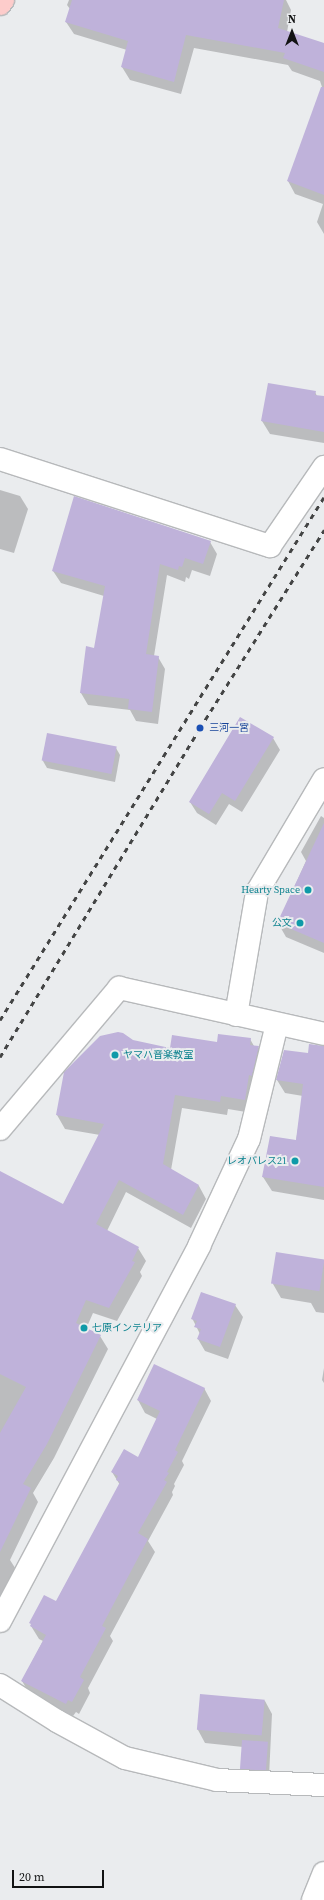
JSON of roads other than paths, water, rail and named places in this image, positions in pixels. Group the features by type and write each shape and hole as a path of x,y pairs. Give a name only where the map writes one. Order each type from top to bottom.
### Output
{"main road":[{"path":"0,4 4,0"}],"street":[{"path":"0,459 270,546 324,467"},
{"path":"236,1015 257,892 324,779"},
{"path":"0,1129 119,988 324,1034"},
{"path":"0,1621 199,1246 249,1139 277,1024"},
{"path":"0,1685 57,1721 125,1758 217,1780 324,1785"},
{"path":"313,1900 324,1873"}],"railway":[{"path":"0,1020 324,497"},
{"path":"0,1057 200,728 324,530"}],"place":[{"name":"三河一宮","path":"200,728"},
{"name":"Hearty Space","path":"308,890"},
{"name":"公文","path":"300,923"},
{"name":"ヤマハ音楽教室","path":"115,1055"},
{"name":"レオパレス21","path":"295,1161"},
{"name":"七原インテリア","path":"84,1328"}]}
